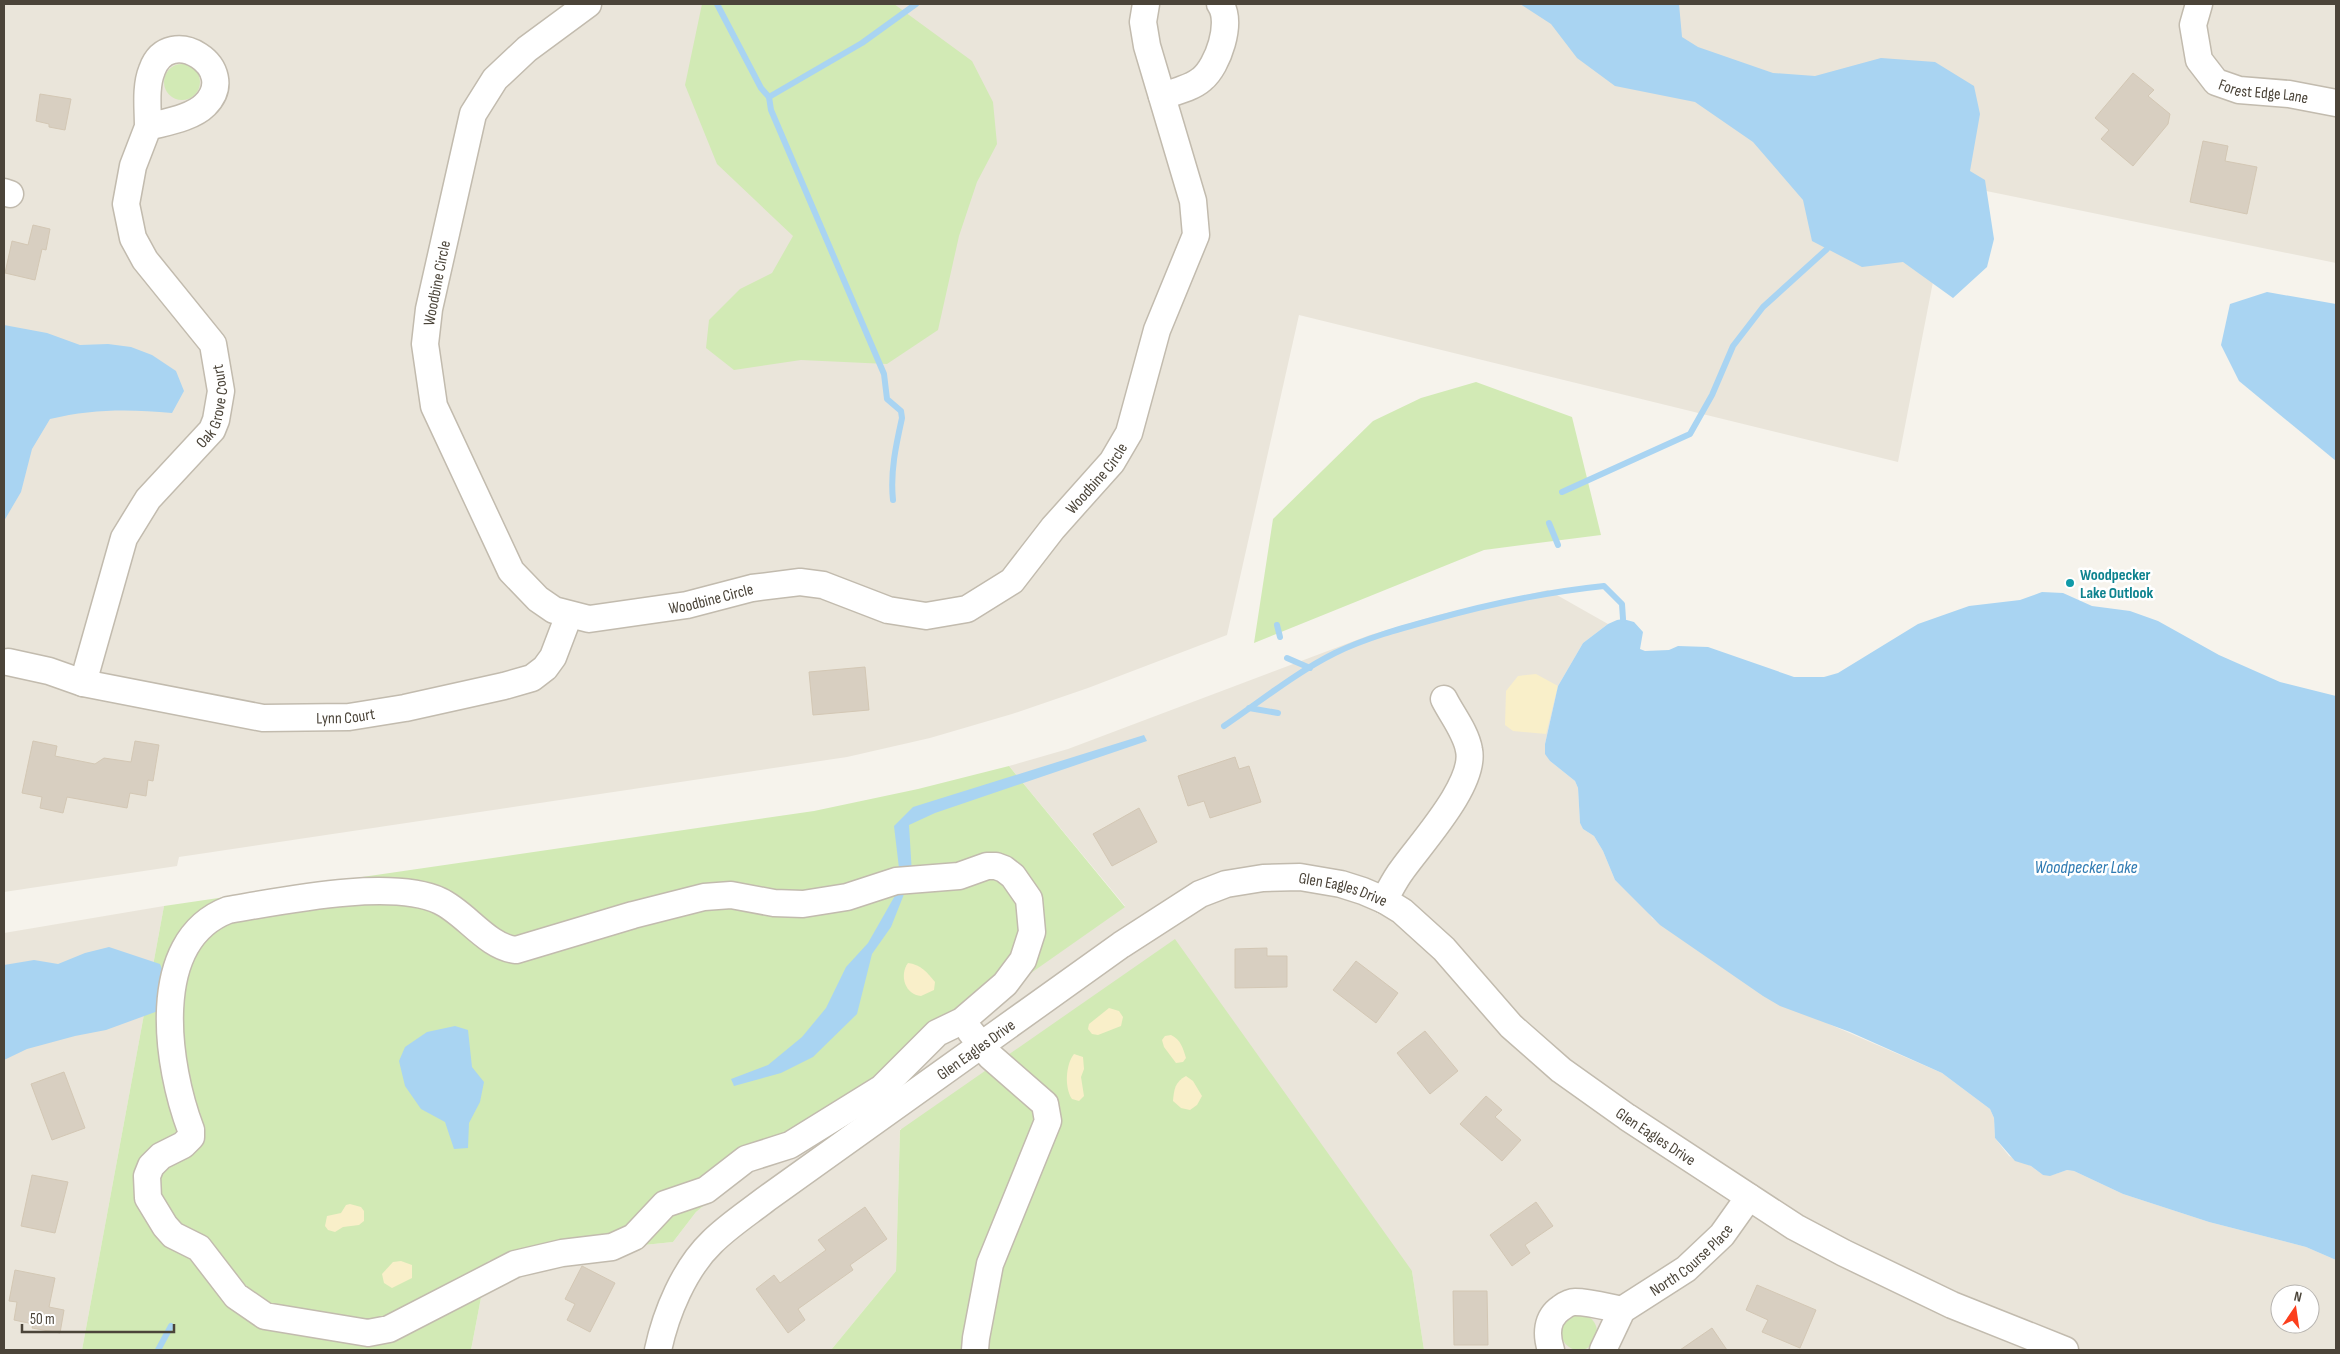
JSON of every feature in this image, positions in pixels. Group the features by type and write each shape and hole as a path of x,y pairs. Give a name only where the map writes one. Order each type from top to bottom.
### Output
{"street":[{"name":"Woodbine Circle","path":"588,4 526,50 495,79 473,114 429,308 425,344 434,406 511,571 538,599 554,610 588,620 687,605 752,588 800,582 823,585 888,610 926,616 967,610 1012,581 1053,528 1112,462 1129,433 1157,330 1196,235 1193,201 1144,30 1143,22 1146,4"},
{"path":"1162,96 1202,79 1217,58 1224,37 1224,10 1220,4"},
{"name":"Forest Edge Lane","path":"2199,4 2193,25 2199,60 2216,82 2239,90 2289,94 2336,102"},
{"name":"Oak Grove Court","path":"83,683 124,538 148,499 212,430 216,420 221,391 213,344 144,260 133,238 126,204 133,166 148,127"},
{"name":"Lynn Court","path":"8,662 49,671 83,683 263,718 358,715 405,708 532,678 545,668 553,657 570,615"},
{"path":"1384,900 1400,873 1458,795 1468,770 1470,751 1444,699"},
{"path":"987,866 996,866 1004,869 1012,876 1029,899 1032,932 1023,960 1005,984 962,1020 937,1033 882,1088 790,1145 746,1159 706,1190 665,1204 634,1237 612,1247 562,1252 515,1264 389,1329 368,1333 266,1316 236,1296 199,1248 173,1235 164,1226 148,1198 146,1185 151,1166 162,1156 183,1145 191,1137 191,1130 177,1084 170,1046 170,1000 175,975 192,939 203,925 228,910 313,896 363,892 422,894 453,908 494,942 506,949 516,950 633,915 704,897 731,895 774,903 803,904 840,898 896,881 959,876 987,866"},
{"name":"Glen Eagles Drive","path":"658,1350 670,1311 688,1271 711,1242 766,1199 1121,945 1200,894 1226,884 1263,878 1300,876 1341,884 1384,900 1418,924 1444,949 1511,1026 1561,1070 1627,1117 1795,1227 1844,1253 1952,1304 2054,1348"},
{"path":"962,1020 981,1045 1045,1104 1048,1121 990,1264 976,1338 976,1350"},
{"name":"North Course Place","path":"1622,1310 1686,1269 1722,1235 1748,1197"},
{"path":"1551,1350 1547,1338 1549,1324 1554,1312 1573,1301 1622,1310 1604,1350"}],"shaded area":[{"path":"4,4 2336,4 2336,263 1952,184 1898,462 1299,315 1227,635 1088,688 1012,714 930,738 847,757 179,857 177,866 4,892"},
{"path":"1548,590 1608,624 1583,643 1558,686 1545,744 1550,761 1575,781 1578,788 1580,823 1583,829 1594,836 1603,851 1615,880 1646,909 1652,918 1729,972 1831,1025 1942,1073 1990,1109 1994,1118 1995,1138 2009,1156 2031,1166 2043,1175 2067,1170 2074,1171 2123,1194 2209,1222 2306,1247 2336,1260 2336,1350 1424,1350 1412,1271 900,1129 896,1271 831,1350 471,1350 488,1261 673,1242 696,1212 729,1185 1125,906 1009,766 1068,749 1370,635 1438,615"},
{"path":"164,906 82,1350 4,1350 4,933"}],"green space":[{"path":"702,4 894,4 972,61 993,102 997,144 977,182 959,236 938,330 887,364 801,360 734,370 706,348 709,320 740,289 772,273 793,236 717,164 685,85"},
{"path":"182,64 189,65 195,69 199,75 199,89 195,95 189,99 182,100 175,99 169,95 165,89 164,82 165,75 169,69 175,65"},
{"path":"1476,382 1572,417 1601,535 1484,550 1254,643 1273,519 1373,421 1421,398"},
{"path":"1009,766 1125,907 729,1185 696,1212 673,1242 488,1261 471,1350 82,1350 164,906 814,811 918,789"},
{"path":"1175,939 1412,1271 1424,1350 831,1350 896,1271 900,1130"},
{"path":"1579,1314 1586,1315 1592,1319 1596,1325 1596,1339 1592,1345 1586,1349 1579,1350 1572,1349 1566,1345 1562,1339 1561,1332 1562,1325 1566,1319 1572,1315"}],"sand":[{"path":"1536,674 1558,686 1546,734 1513,731 1505,725 1506,691 1518,676"},
{"path":"908,963 920,967 930,975 935,982 934,990 921,996 915,995 907,988 904,973"},
{"path":"1109,1008 1119,1011 1123,1017 1121,1026 1098,1035 1092,1034 1088,1029 1089,1024"},
{"path":"1171,1035 1177,1039 1183,1048 1186,1058 1183,1062 1176,1063 1164,1047 1162,1040 1165,1036"},
{"path":"1074,1054 1083,1057 1084,1069 1081,1077 1084,1096 1079,1101 1072,1099 1067,1082 1069,1064"},
{"path":"1186,1076 1193,1081 1202,1096 1197,1105 1190,1110 1181,1108 1173,1101 1176,1086"},
{"path":"350,1204 361,1207 364,1211 364,1221 359,1225 343,1227 335,1232 328,1230 325,1226 327,1216 341,1213 346,1205"},
{"path":"401,1261 412,1265 412,1278 392,1288 384,1283 382,1274 393,1262"}],"water":[{"path":"1520,4 1679,4 1682,37 1698,47 1773,73 1815,76 1881,58 1935,62 1974,86 1980,114 1970,171 1985,180 1994,239 1987,267 1953,298 1903,262 1862,267 1812,241 1803,200 1753,142 1695,102 1615,86 1577,58 1551,24"},
{"path":"2267,292 2336,304 2336,461 2239,381 2221,345 2230,304"},
{"path":"4,325 47,333 80,345 108,344 131,347 152,355 176,371 184,391 172,413 111,411 81,413 50,419 32,449 21,492 4,521"},
{"name":"Woodpecker Lake","path":"2042,592 2063,593 2092,606 2130,611 2158,621 2219,655 2280,682 2336,696 2336,1260 2306,1247 2209,1222 2123,1194 2074,1171 2067,1170 2050,1176 2043,1175 2031,1166 2015,1161 1995,1138 1994,1118 1990,1109 1942,1073 1850,1032 1780,1006 1660,925 1615,880 1603,851 1594,836 1583,829 1580,823 1578,788 1575,781 1550,761 1545,754 1545,744 1558,686 1583,643 1608,624 1617,620 1623,619 1634,622 1643,632 1640,649 1645,651 1669,650 1678,646 1708,647 1794,677 1824,677 1838,673 1918,624 1969,606 2020,600"},
{"path":"1144,735 1147,741 935,813 909,825 912,874 891,927 872,954 857,1014 813,1057 781,1073 734,1086 731,1079 768,1065 802,1037 826,1008 846,967 868,943 901,885 894,826 913,807"},
{"path":"109,947 160,964 168,984 169,1007 106,1030 27,1049 4,1060 4,965 34,960 58,964 85,953"},
{"path":"455,1026 468,1030 472,1067 484,1082 480,1102 469,1123 468,1148 454,1149 445,1122 421,1109 405,1086 399,1061 405,1047 427,1032"}],"building":[{"path":"2133,73 2154,90 2148,96 2170,114 2168,124 2133,166 2101,139 2109,130 2095,118"},
{"path":"40,94 71,99 65,130 49,127 49,124 36,121"},
{"path":"2203,141 2228,146 2225,161 2257,167 2247,214 2190,202"},
{"path":"33,225 50,229 46,250 42,249 35,280 5,273 12,241 28,245"},
{"path":"865,667 869,710 813,715 809,672"},
{"path":"33,741 57,746 55,756 95,764 104,758 131,762 135,741 159,745 153,781 148,780 146,796 130,793 127,808 67,797 63,813 40,808 42,797 22,793"},
{"path":"1235,757 1239,769 1249,766 1261,802 1210,818 1204,801 1188,806 1178,776"},
{"path":"1139,808 1157,842 1112,866 1093,834"},
{"path":"1267,948 1267,956 1287,956 1287,987 1235,988 1235,949"},
{"path":"1356,961 1398,993 1376,1023 1333,990"},
{"path":"1425,1031 1458,1071 1430,1094 1397,1053"},
{"path":"64,1072 85,1128 52,1140 31,1084"},
{"path":"1486,1096 1502,1110 1495,1117 1521,1140 1502,1161 1460,1124"},
{"path":"32,1175 68,1182 55,1233 21,1226"},
{"path":"1536,1202 1553,1226 1525,1245 1530,1253 1512,1266 1490,1235"},
{"path":"865,1207 887,1239 850,1265 853,1270 798,1309 805,1320 788,1333 756,1289 774,1275 780,1283 826,1250 818,1240"},
{"path":"582,1266 615,1283 590,1332 567,1320 575,1304 565,1299"},
{"path":"15,1270 55,1278 49,1307 64,1310 60,1333 32,1328 33,1324 14,1320 17,1302 9,1301"},
{"path":"1757,1285 1816,1310 1800,1348 1762,1332 1768,1320 1746,1310"},
{"path":"1453,1291 1487,1291 1488,1345 1454,1345"},
{"path":"1712,1328 1727,1350 1680,1350"}],"waterway":[{"path":"717,4 761,88 769,97 771,110 884,374 887,399 901,411 902,418 893,469 893,500"},
{"path":"769,97 862,43 916,4"},
{"path":"1562,492 1690,434 1712,395 1733,346 1763,307 1827,249"},
{"path":"1549,523 1558,545"},
{"path":"1224,726 1292,678 1335,653 1383,634 1453,614 1539,595 1604,586 1622,604 1623,619"},
{"path":"1277,625 1280,637"},
{"path":"1287,658 1310,668"},
{"path":"1249,708 1278,713"},
{"path":"158,1350 171,1326"}],"place":[{"name":"Woodpecker Lake Outlook","path":"2070,583"}]}
